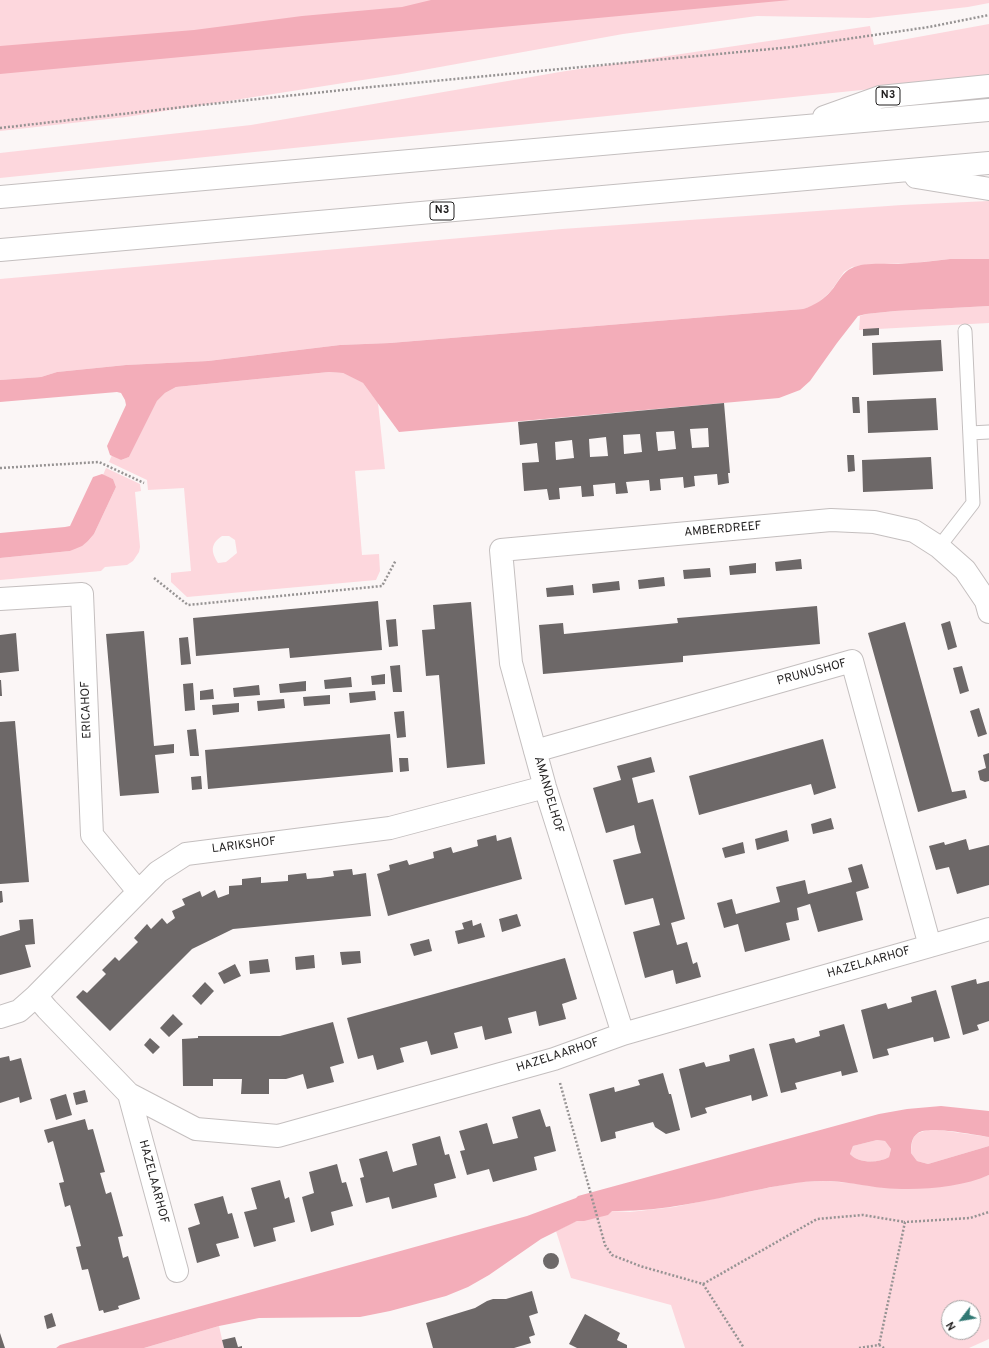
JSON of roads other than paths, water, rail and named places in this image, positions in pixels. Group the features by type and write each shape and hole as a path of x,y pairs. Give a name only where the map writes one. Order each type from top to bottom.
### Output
{"street":[{"name":"N3","path":"792,128 880,97 989,86"},
{"name":"N3","path":"0,197 989,110"},
{"name":"N3","path":"0,250 989,162"},
{"name":"N3","path":"884,172 989,189"},
{"name":"AMBERDREEF","path":"501,550 832,520 874,522 914,531 940,547 965,570 986,601 989,612"},
{"name":"AMANDELHOF","path":"501,550 511,663 545,786 623,1034"},
{"name":"ERICAHOF","path":"0,599 82,594 92,835 138,891"},
{"name":"PRUNUSHOF","path":"535,751 852,661 930,946"},
{"name":"LARIKSHOF","path":"0,1016 19,1011 36,996 158,872 186,854 390,828 545,786"},
{"name":"HAZELAARHOF","path":"36,996 130,1094 196,1129 278,1136 554,1059 623,1034 989,929"},
{"name":"HAZELAARHOF","path":"130,1094 177,1271"}],"lane":[{"path":"940,547 973,503 965,331"},
{"path":"970,433 989,432"}]}
